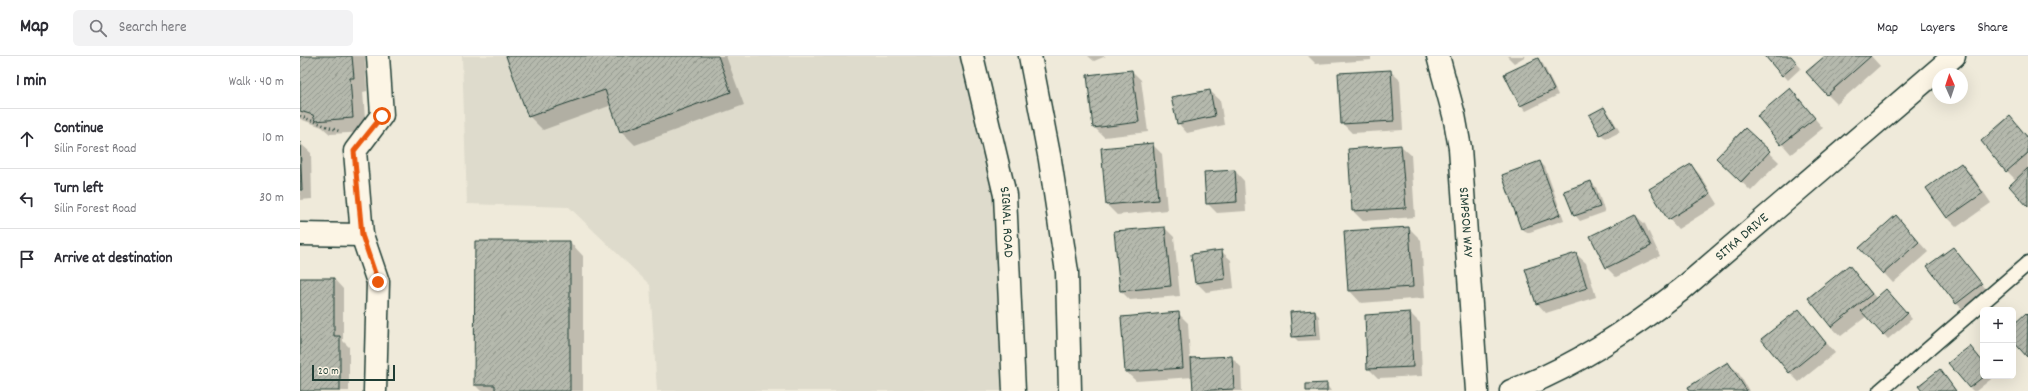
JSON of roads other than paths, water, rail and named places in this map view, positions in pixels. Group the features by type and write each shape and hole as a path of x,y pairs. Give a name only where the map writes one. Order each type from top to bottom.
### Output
{"street":[{"path":"375,391 378,282 362,235 354,151 382,116 378,56"},
{"name":"SIGNAL ROAD","path":"972,56 1005,195 1014,391"},
{"path":"1030,56 1050,160 1067,272 1070,391"},
{"name":"SIMPSON WAY","path":"1438,56 1454,115 1460,148 1476,391"},
{"name":"SITKA DRIVE","path":"1511,391 1562,368 1605,345 1641,321 1681,290 1954,56"},
{"path":"300,234 362,235"}],"lane":[{"path":"1880,391 2028,262"}]}
